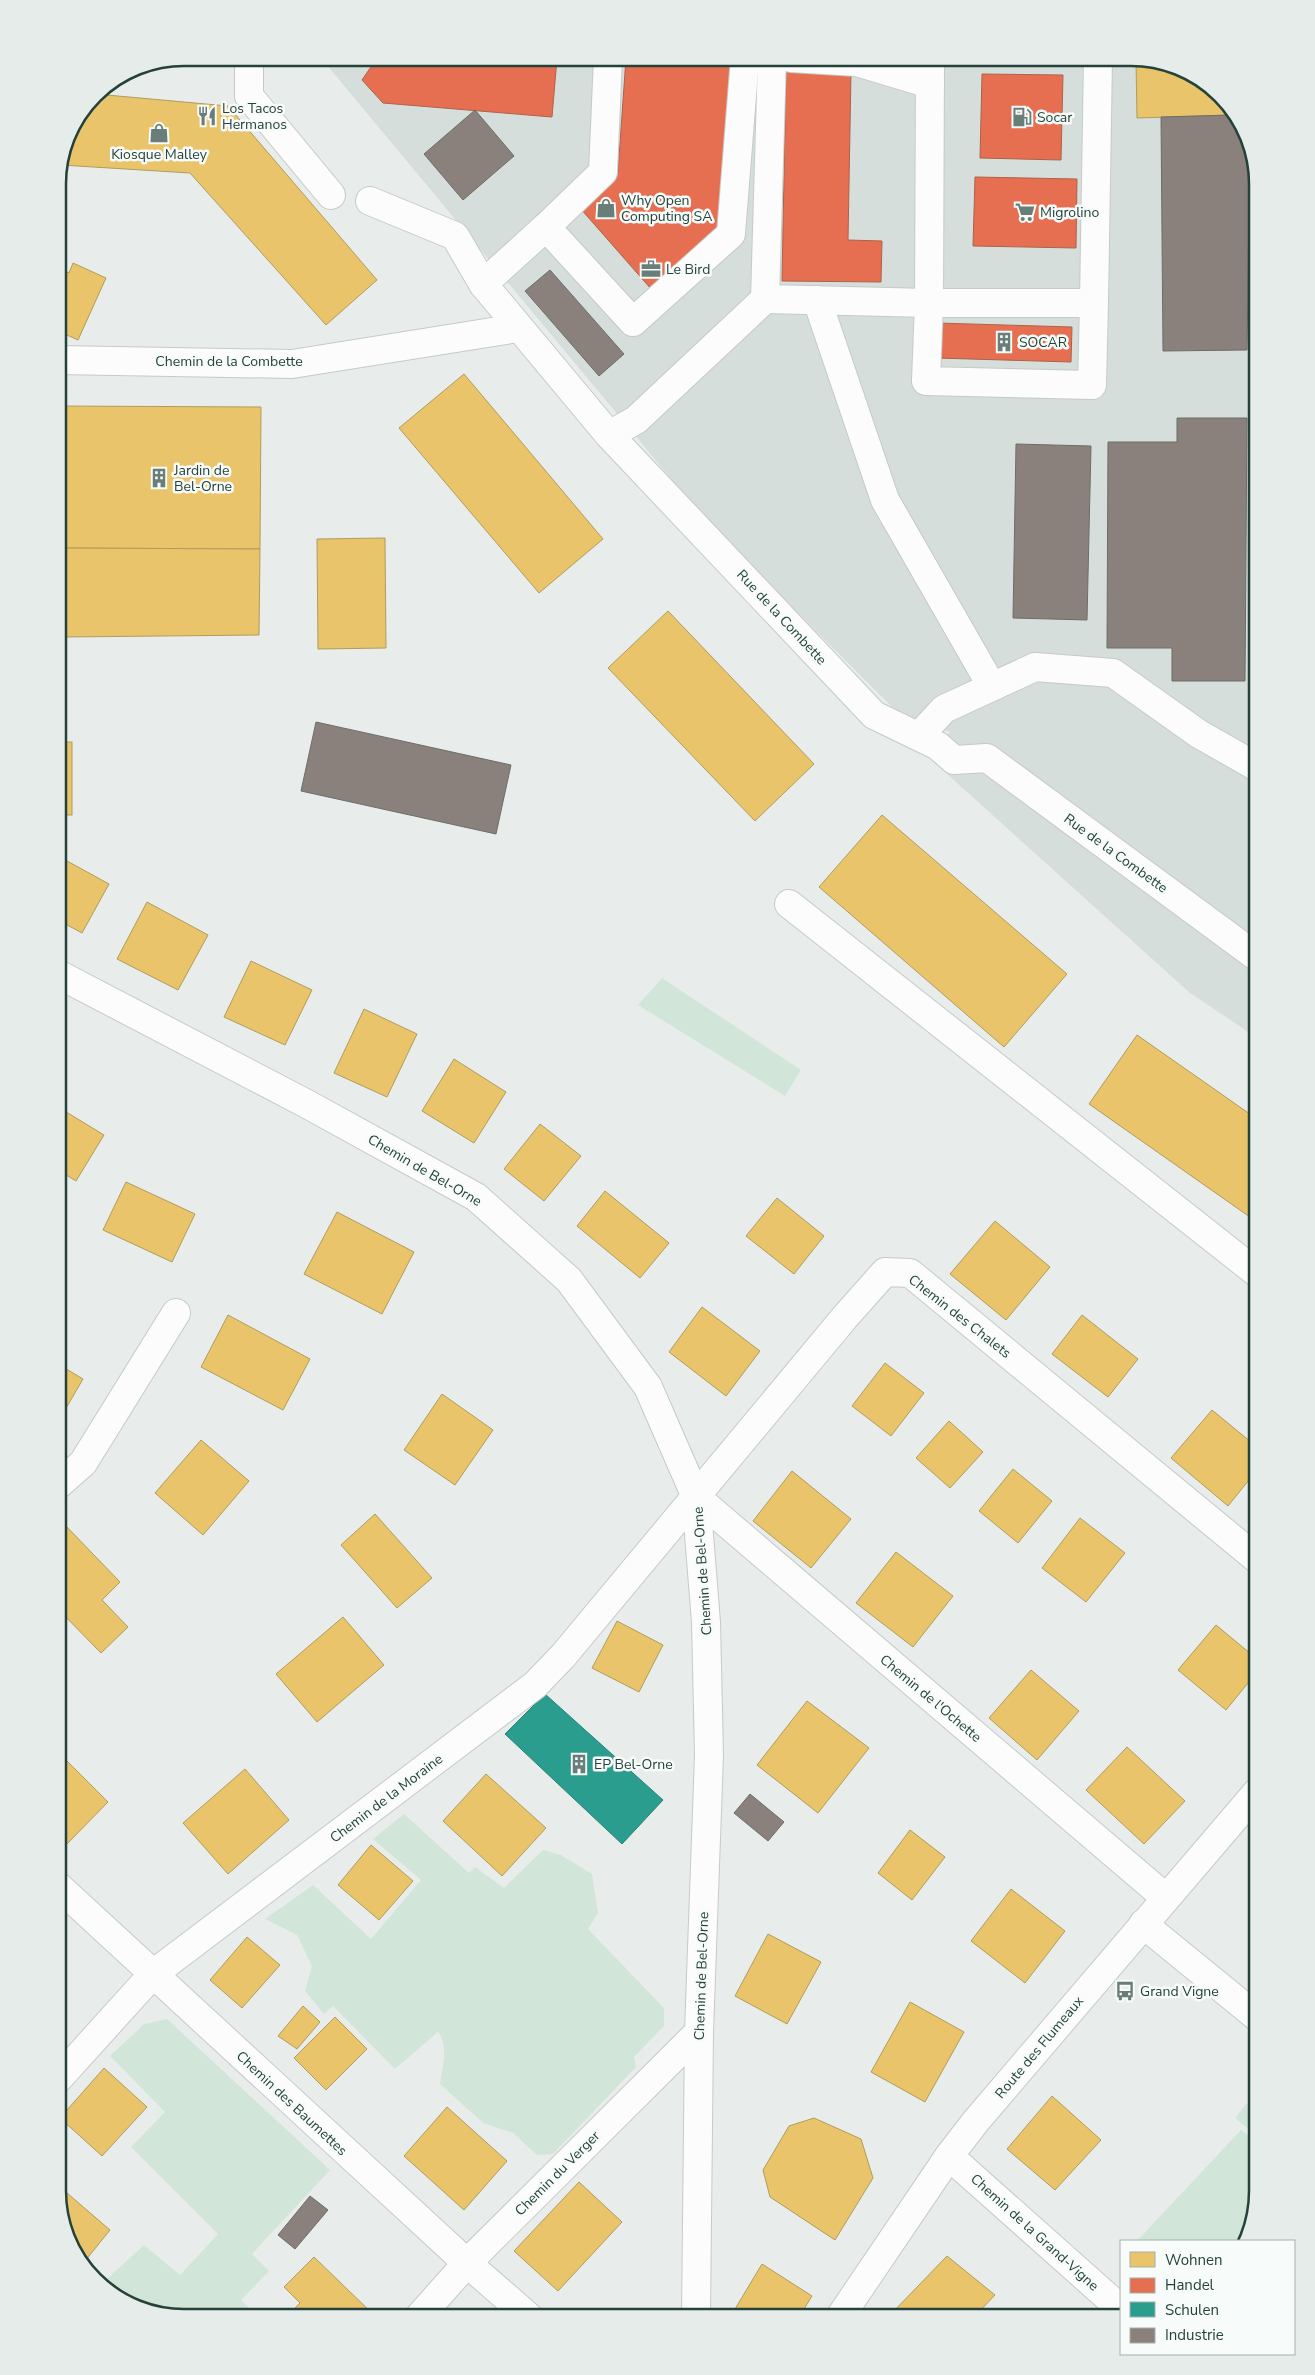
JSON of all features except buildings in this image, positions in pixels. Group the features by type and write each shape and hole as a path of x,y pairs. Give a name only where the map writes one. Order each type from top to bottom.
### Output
{"street":[{"path":"249,67 249,96 331,194"},
{"path":"483,284 603,172 608,67"},
{"path":"546,227 633,322 731,234 744,67"},
{"path":"765,299 772,67"},
{"path":"898,67 930,71 926,381 1092,384 1098,67"},
{"name":"Rue de la Combette","path":"370,201 456,236 483,284 609,435 874,715 938,746 954,760 988,758 1249,950"},
{"path":"609,435 636,420 765,299 928,303 1094,304"},
{"path":"817,300 885,500 992,685"},
{"name":"Chemin de la Combette","path":"67,360 292,364 518,328"},
{"path":"919,736 944,709 1035,666 1113,673 1199,734 1249,762"},
{"path":"789,904 1249,1266"},
{"name":"Chemin de Bel-Orne","path":"67,978 307,1104 476,1196 569,1280 648,1387 696,1498 706,1622 709,1755 699,2032 696,2309"},
{"name":"Chemin des Chalets","path":"696,1498 845,1317 885,1272 910,1273 1249,1553"},
{"path":"66,1477 82,1463 176,1313"},
{"name":"Chemin de l'Ochette","path":"696,1498 1166,1898"},
{"name":"Chemin de la Moraine","path":"66,2070 153,1974 535,1685 563,1656 696,1498"},
{"name":"Route des Flumeaux","path":"846,2309 949,2156 1142,1924 1249,1802"},
{"name":"Chemin des Baumettes","path":"66,1894 467,2263 519,2308"},
{"path":"1142,1924 1249,2010"},
{"name":"Chemin du Verger","path":"428,2308 467,2263 699,2032"},
{"name":"Chemin de la Grand-Vigne","path":"949,2156 1120,2308"}],"shaded area":[{"path":"328,67 1138,67 1154,69 1183,78 1208,96 1229,119 1240,139 1246,161 1249,185 1249,1033 1190,993 926,755 950,732 900,715 707,522"}],"green space":[{"path":"662,978 801,1070 785,1096 638,1005"},
{"path":"404,1814 469,1873 475,1867 504,1888 543,1850 561,1855 592,1874 598,1913 588,1929 664,2008 664,2026 634,2057 636,2067 553,2154 537,2155 513,2133 483,2123 440,2084 444,2050 438,2032 395,2069 333,2006 324,2014 305,1991 312,1966 297,1935 265,1919 313,1885 371,1939 421,1880 373,1839"},
{"path":"167,2019 330,2170 252,2254 269,2271 241,2300 249,2308 177,2308 161,2306 132,2297 109,2281 108,2278 144,2245 180,2275 218,2234 131,2147 165,2112 110,2056 144,2024"},
{"path":"1247,2103 1249,2105 1249,2129 1235,2118"},
{"path":"1241,2130 1249,2136 1249,2190 1246,2214 1238,2240 1138,2240"}],"place":[{"name":"Los Tacos Hermanos","path":"207,116"},
{"name":"Socar","path":"1022,117"},
{"name":"Kiosque Malley","path":"159,133"},
{"name":"Why Open Computing SA","path":"606,208"},
{"name":"Migrolino","path":"1025,212"},
{"name":"Le Bird","path":"651,269"},
{"name":"SOCAR","path":"1004,342"},
{"name":"Jardin de Bel-Orne","path":"159,478"},
{"name":"EP Bel-Orne","path":"579,1764"},
{"name":"Grand Vigne","path":"1125,1991"}]}
